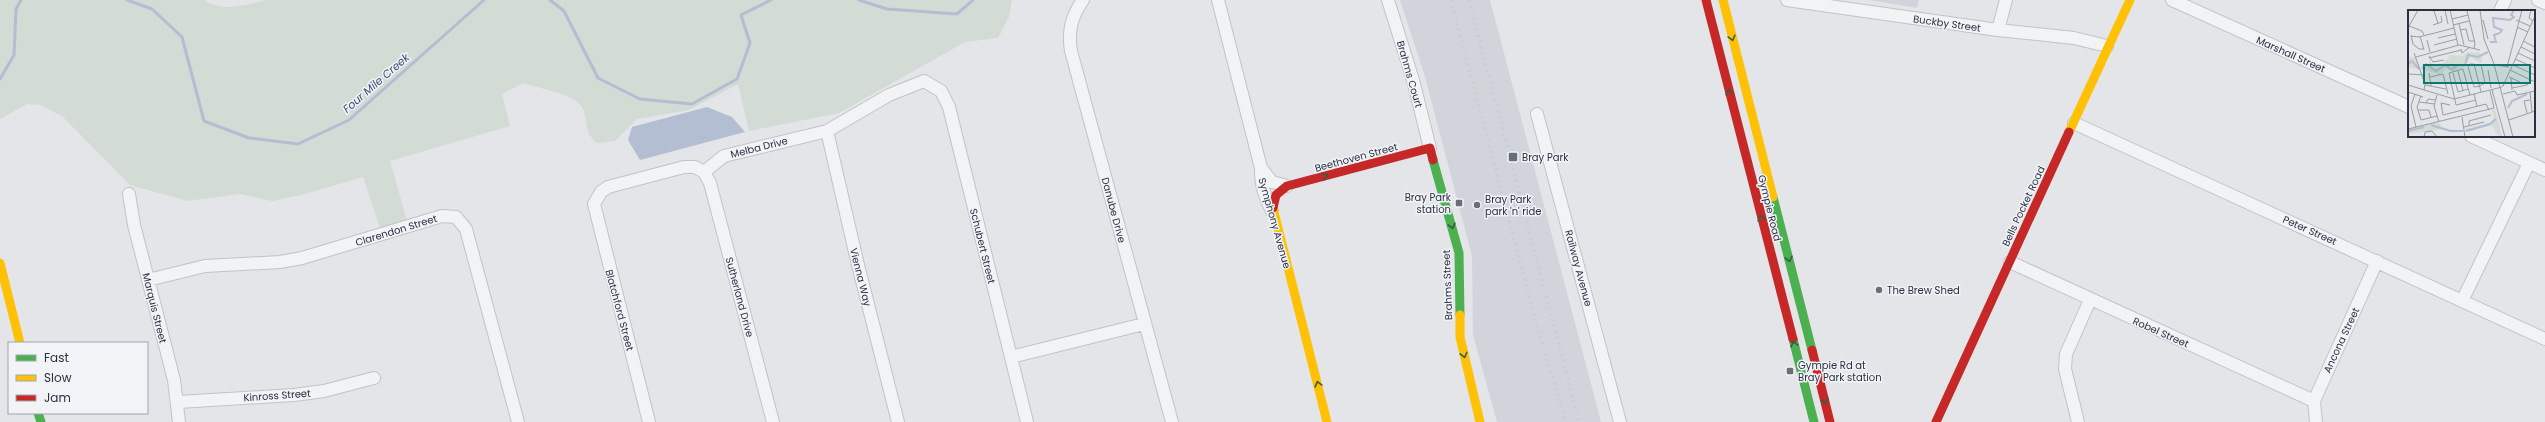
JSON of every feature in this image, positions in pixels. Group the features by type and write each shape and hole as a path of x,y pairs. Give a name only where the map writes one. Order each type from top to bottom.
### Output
{"main road":[{"name":"Gympie Road","path":"1706,0 1814,422"},
{"name":"Gympie Road","path":"1723,0 1830,422"},
{"name":"Bells Pocket Road","path":"1936,422 2074,123 2107,46 2130,0"},
{"name":"Beethoven Street","path":"1287,186 1430,148"},
{"name":"Brahms Street","path":"1430,148 1459,253 1460,337 1480,422"},
{"path":"1272,211 1276,195 1287,186"},
{"name":"Symphony Avenue","path":"1272,211 1328,422"},
{"path":"0,263 20,342"}],"street":[{"name":"Danube Drive","path":"1083,0 1071,19 1069,36 1071,51 1144,324 1172,422"},
{"name":"Symphony Avenue","path":"1218,0 1261,168 1260,177 1268,204 1272,211"},
{"name":"Brahms Court","path":"1388,0 1413,80 1430,148"},
{"name":"Buckby Street","path":"1786,0 1998,30 2090,40 2107,46"},
{"path":"1998,30 2006,0"},
{"name":"Marshall Street","path":"2172,0 2408,107"},
{"path":"2500,10 2505,0"},
{"path":"2538,0 2545,3"},
{"name":"Melba Drive","path":"704,172 724,156 827,131 889,95 924,81"},
{"name":"Schubert Street","path":"924,81 941,91 949,107 1027,422"},
{"name":"Railway Avenue","path":"1537,114 1620,422"},
{"name":"Peter Street","path":"2074,123 2378,261 2545,339"},
{"name":"Vienna Way","path":"827,131 858,265 898,422"},
{"path":"2473,137 2545,170"},
{"path":"2462,301 2529,163"},
{"name":"Blatchford Street","path":"649,422 594,211 596,198 608,187 684,167 695,167 704,172"},
{"path":"1261,168 1272,182 1287,186"},
{"name":"Sutherland Drive","path":"704,172 710,183 773,422"},
{"name":"Marquis Street","path":"129,194 134,224 178,402 179,422"},
{"name":"Clarendon Street","path":"148,280 205,266 280,262 295,259 442,216 456,217 466,229 518,422"},
{"name":"Ancona Street","path":"2314,401 2378,261"},
{"name":"Robel Street","path":"2010,262 2090,300 2314,401"},
{"path":"2078,422 2065,369 2066,354 2090,300"},
{"path":"1011,357 1144,324"},
{"name":"Kinross Street","path":"178,402 294,395 324,391 374,378"},
{"path":"2314,401 2316,422"}],"shaded area":[{"path":"0,0 205,0 219,6 235,7 266,0 1012,0 1009,17 998,38 965,42 839,113 749,131 738,84 689,110 637,119 615,141 597,143 590,135 584,112 578,103 564,95 523,83 502,94 510,126 390,161 408,224 381,231 363,177 301,195 272,201 240,194 188,201 130,185 63,117 41,105 27,104 0,119"},
{"path":"1400,0 1490,0 1601,422 1497,422 1473,335 1472,256 1425,77"},
{"path":"1869,0 1919,0 1917,8"}],"water":[{"path":"707,107 732,117 745,132 640,160 628,140 632,127"}],"waterway":[{"name":"Four Mile Creek","path":"0,79 14,55 16,9 21,0"},
{"name":"Four Mile Creek","path":"127,0 152,9 182,37 204,121 249,138 298,144 349,120 484,0"},
{"name":"Four Mile Creek","path":"550,0 564,11 598,78 640,99 692,104 737,79 750,43 741,15 771,0"},
{"name":"Four Mile Creek","path":"859,0 887,9 957,14 973,0"}],"railway":[{"path":"1451,0 1536,323 1566,422"},
{"path":"1469,0 1579,422"}],"traffic: fast":[{"path":"1433,160 1459,253 1460,315"},
{"path":"1773,197 1812,350"},
{"path":"1793,339 1814,422"},
{"path":"38,414 41,422"}],"traffic: slow":[{"path":"1723,0 1773,197"},
{"path":"2069,132 2130,0"},
{"path":"1273,208 1327,422"},
{"path":"0,263 20,342"},
{"path":"1460,315 1460,337 1480,422"}],"traffic: jam":[{"path":"1706,0 1793,339"},
{"path":"1936,422 2069,132"},
{"path":"1273,208 1276,195 1287,186 1430,148 1433,160"},
{"path":"1812,350 1830,422"}],"place":[{"name":"Bray Park","path":"1513,157"},
{"name":"Bray Park station","path":"1459,203"},
{"name":"Bray Park park 'n' ride","path":"1477,205"},
{"name":"The Brew Shed","path":"1879,290"},
{"name":"Gympie Rd at Bray Park station","path":"1790,371"}]}
